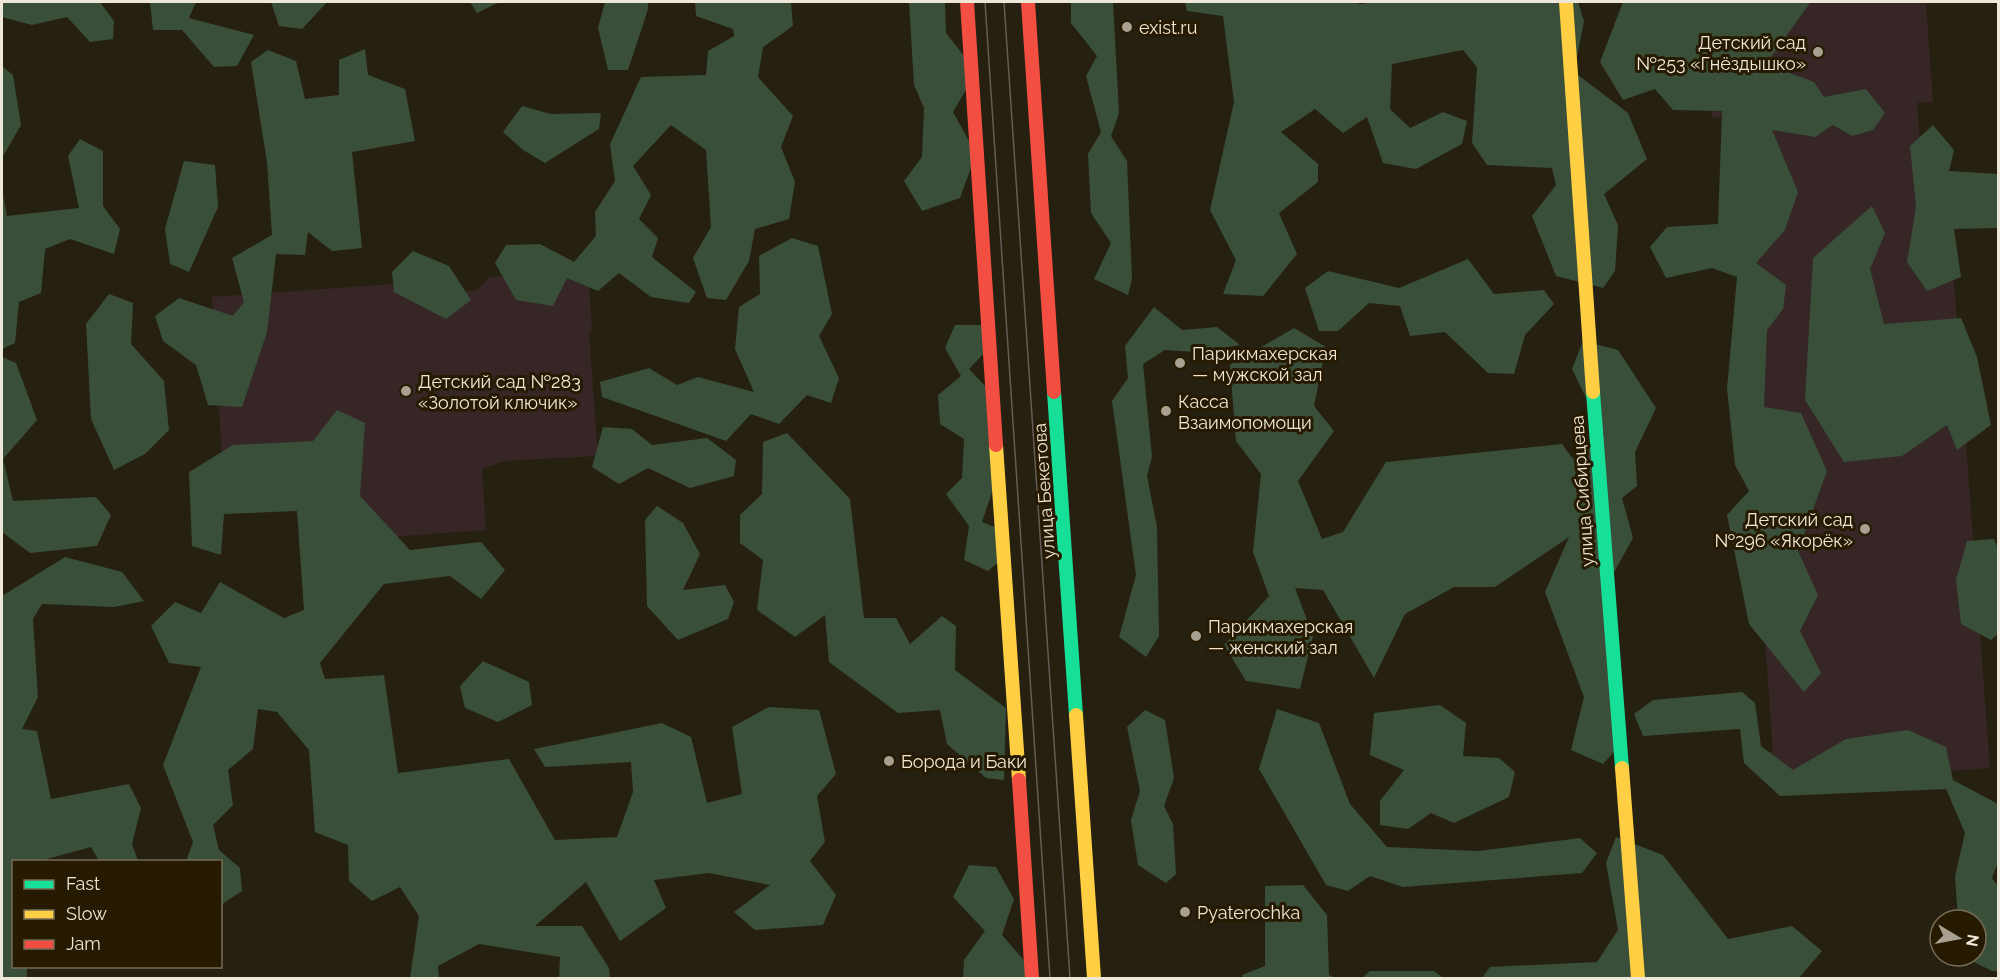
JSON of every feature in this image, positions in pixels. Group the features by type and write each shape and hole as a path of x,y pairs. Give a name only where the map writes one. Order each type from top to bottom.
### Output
{"main road":[{"path":"967,2 1032,978"},
{"name":"улица Бекетова","path":"1028,2 1094,978"},
{"name":"улица Сибирцева","path":"1566,2 1638,978"}],"shaded area":[{"name":"Детский сад №296 «Якорёк»","path":"1703,2 1926,2 1933,102 1917,103 1930,268 1953,267 1990,768 1769,784 1767,753 1773,752 1730,117 1712,118"},
{"name":"Детский сад №283 «Золотой ключик»","path":"588,268 592,331 589,332 598,456 505,461 482,469 486,530 337,541 329,467 223,475 212,297 434,281 454,291 477,290 490,277"}],"green space":[{"path":"2,2 100,2 114,21 113,39 90,42 67,17 32,25 2,17"},
{"path":"150,2 196,2 189,18 254,35 237,66 214,67 182,30 153,30"},
{"path":"271,2 327,2 302,29 279,26"},
{"path":"470,2 500,2 477,13"},
{"path":"605,2 648,2 648,9 628,70 608,70 598,28"},
{"path":"695,2 791,2 793,26 763,47 758,77 793,116 781,147 795,182 789,219 755,229 749,261 726,300 707,298 693,258 711,227 706,150 671,125 633,166 651,195 639,219 658,238 652,257 696,292 689,303 651,297 619,273 598,291 567,278 553,306 516,300 495,263 506,245 540,244 574,262 596,236 595,212 615,181 610,144 641,77 706,75 708,51 734,36 733,29 696,16"},
{"path":"909,2 945,2 946,33 964,56 967,88 953,112 976,154 960,198 922,211 904,181 922,157 924,108 914,85"},
{"path":"1071,2 1113,2 1119,113 1111,136 1127,161 1132,279 1128,295 1094,279 1111,243 1091,213 1088,154 1101,132 1086,76 1097,56 1071,23"},
{"path":"1185,2 1352,2 1360,4 1374,2 1578,2 1584,21 1574,72 1628,113 1647,159 1604,194 1618,225 1615,271 1603,288 1556,276 1532,216 1556,185 1552,168 1487,165 1472,143 1477,67 1463,50 1392,64 1390,109 1410,128 1443,112 1467,121 1462,144 1416,169 1383,163 1367,117 1343,133 1315,109 1281,132 1318,164 1318,182 1279,213 1297,254 1263,296 1223,294 1236,260 1210,210 1234,102 1223,16 1187,11"},
{"path":"1623,2 1809,2 1766,64 1814,82 1824,97 1866,89 1885,113 1873,130 1852,136 1833,125 1815,137 1772,130 1798,192 1785,230 1756,263 1786,285 1783,309 1767,330 1764,407 1801,413 1827,471 1798,551 1818,595 1800,631 1821,673 1804,692 1749,624 1727,515 1749,491 1735,465 1727,389 1737,277 1712,268 1666,278 1650,247 1667,227 1718,224 1722,111 1673,110 1655,89 1623,100 1600,62"},
{"path":"365,49 368,75 405,89 415,141 352,152 362,248 332,251 308,232 305,255 276,254 267,332 242,407 208,405 196,365 163,341 155,316 179,298 233,316 244,302 232,258 272,235 267,162 251,62 268,50 296,61 305,99 339,95 339,60"},
{"path":"2,66 13,75 21,125 2,158"},
{"path":"522,106 551,114 601,113 599,129 545,163 523,150 503,132"},
{"path":"1933,125 1954,150 1949,171 1998,174 1998,228 1954,229 1961,277 1927,291 1907,262 1916,207 1910,146"},
{"path":"80,139 103,151 103,206 120,229 114,254 70,239 45,249 41,293 19,302 15,343 2,349 2,189 7,216 79,208 68,156"},
{"path":"184,161 215,165 218,207 189,272 170,264 165,229"},
{"path":"1872,206 1885,233 1870,269 1884,324 1961,318 1977,357 1991,425 1957,450 1947,425 1902,456 1844,462 1805,400 1813,258"},
{"path":"792,238 818,246 832,314 819,336 839,378 831,403 807,395 779,424 751,414 726,441 602,397 600,382 649,368 677,385 698,377 754,392 735,349 739,307 760,294 759,256"},
{"path":"413,251 449,266 471,300 446,319 394,292 392,272"},
{"path":"1468,259 1494,294 1544,290 1554,304 1525,335 1514,374 1488,373 1445,332 1410,336 1400,306 1369,303 1338,331 1319,331 1305,288 1328,271 1399,288"},
{"path":"109,294 133,303 131,344 164,381 169,430 145,454 114,470 91,419 86,324"},
{"path":"1154,307 1182,330 1217,327 1240,345 1194,352 1165,350 1143,364 1152,457 1147,476 1157,527 1159,636 1146,657 1119,637 1136,575 1112,401 1128,378 1125,346"},
{"path":"955,325 982,325 990,347 969,369 988,389 1002,462 982,522 1002,530 1009,553 988,571 964,560 969,526 946,494 962,478 964,439 940,424 938,395 961,376 945,348"},
{"path":"1294,328 1326,347 1314,406 1334,431 1298,481 1322,539 1343,532 1386,462 1562,444 1573,459 1604,435 1572,369 1583,341 1618,350 1656,408 1635,452 1637,486 1622,498 1633,538 1612,576 1625,739 1603,764 1571,750 1584,697 1545,592 1569,537 1495,587 1454,587 1405,614 1374,678 1323,590 1295,588 1313,636 1300,689 1246,681 1224,645 1269,596 1253,552 1261,474 1236,441 1230,365"},
{"path":"2,357 16,363 37,420 3,459 13,501 96,497 111,515 97,546 30,553 2,532"},
{"path":"337,410 365,423 360,496 410,550 481,542 505,570 481,599 450,576 384,584 320,663 325,679 384,675 398,773 509,759 555,840 617,837 633,792 631,762 545,767 534,749 662,723 691,737 707,803 742,794 732,727 769,707 819,710 836,774 817,796 825,842 810,861 836,895 823,925 755,930 734,912 770,885 709,873 654,880 666,908 620,941 586,882 535,926 582,926 609,968 610,978 559,978 560,957 479,944 438,966 439,978 410,978 419,916 400,887 372,901 349,881 348,845 315,832 309,750 277,712 258,709 253,749 228,770 233,805 213,825 219,850 240,868 242,891 222,904 222,860 186,860 193,842 163,765 201,667 169,663 151,626 175,602 201,613 220,582 284,618 304,610 297,511 224,514 221,555 192,546 189,472 233,445 313,441"},
{"path":"603,427 632,429 652,445 707,438 736,460 734,476 690,488 648,468 619,484 592,467"},
{"path":"787,433 850,499 864,618 896,618 910,644 942,616 956,626 955,670 1006,708 1004,780 986,778 947,744 940,710 898,713 829,662 825,615 795,637 757,610 763,560 740,543 740,515 762,494 763,442"},
{"path":"657,506 683,523 700,554 683,590 725,585 734,602 728,619 678,640 647,606 645,520"},
{"path":"1994,539 1998,549 1998,634 1991,640 1961,624 1956,580 1967,541"},
{"path":"65,557 122,572 144,601 114,607 42,604 33,619 38,697 22,729 37,731 51,799 129,784 141,808 132,844 138,860 98,860 91,847 44,860 12,860 12,968 27,968 27,978 2,978 2,596"},
{"path":"483,661 529,682 532,705 498,722 465,708 460,686"},
{"path":"1742,692 1755,703 1761,746 1793,770 1846,739 1908,730 1946,747 1953,780 1998,804 1998,862 1992,878 1998,886 1998,971 1986,968 1988,968 1988,908 1957,908 1955,876 1965,833 1946,789 1780,796 1744,763 1740,729 1643,736 1634,714 1653,700"},
{"path":"1440,705 1466,723 1463,756 1499,758 1515,772 1509,797 1454,823 1431,813 1408,829 1380,825 1380,801 1404,770 1370,755 1374,713"},
{"path":"1277,709 1319,723 1350,804 1387,847 1478,851 1580,838 1597,853 1582,873 1403,887 1370,876 1348,891 1326,885 1259,769"},
{"path":"1145,710 1165,720 1174,778 1164,806 1173,824 1176,874 1166,883 1138,865 1131,820 1140,791 1127,727"},
{"path":"1616,837 1663,855 1728,939 1792,926 1822,951 1799,978 1482,978 1490,967 1597,962 1618,930 1606,863"},
{"path":"969,865 996,867 1014,899 1002,935 1034,972 1028,978 963,978 964,960 985,931 953,897"},
{"path":"1303,885 1327,915 1329,975 1336,978 1243,978 1242,975 1265,966 1265,886"},
{"path":"1370,971 1434,971 1443,978 1362,978"}],"tram line":[{"path":"985,2 1050,978"},
{"path":"1004,2 1070,978"}],"traffic: fast":[{"path":"1054,392 1076,715"},
{"path":"1593,392 1622,768"}],"traffic: slow":[{"path":"1566,2 1593,392"},
{"path":"996,445 1019,780"},
{"path":"1076,715 1094,978"},
{"path":"1622,768 1638,978"}],"traffic: jam":[{"path":"967,2 996,445"},
{"path":"1028,2 1054,392"},
{"path":"1019,780 1032,978"}],"place":[{"name":"exist.ru","path":"1127,27"},
{"name":"Детский сад №253 «Гнёздышко»","path":"1818,52"},
{"name":"Парикмахерская — мужской зал","path":"1180,363"},
{"name":"Детский сад №283 «Золотой ключик»","path":"406,391"},
{"name":"Касса Взаимопомощи","path":"1166,411"},
{"name":"Детский сад №296 «Якорёк»","path":"1865,529"},
{"name":"Парикмахерская — женский зал","path":"1196,636"},
{"name":"Борода и Баки","path":"889,761"},
{"name":"Pyaterochka","path":"1185,912"}]}
